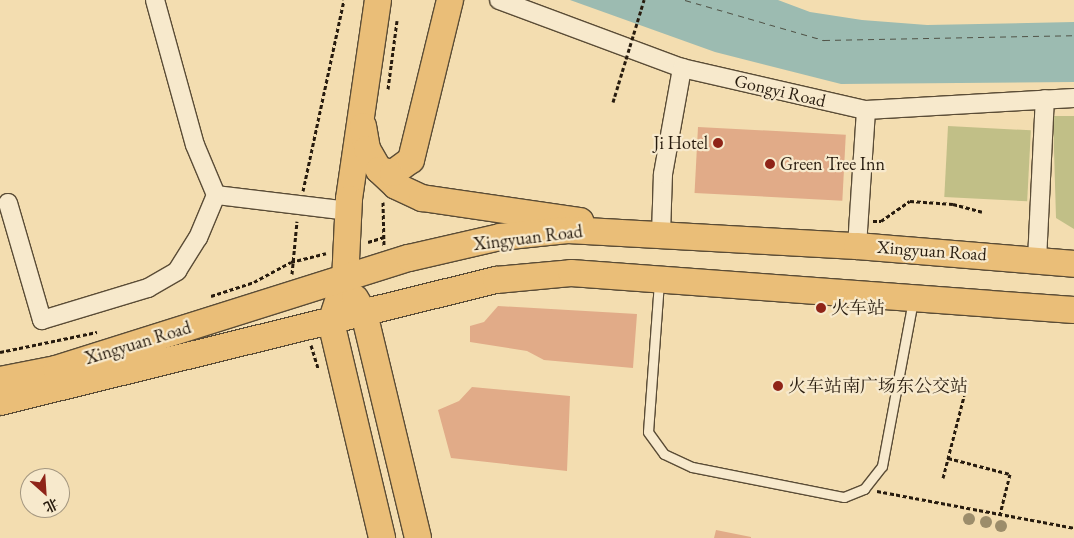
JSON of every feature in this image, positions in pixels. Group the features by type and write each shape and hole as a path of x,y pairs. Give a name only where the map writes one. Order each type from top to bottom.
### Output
{"main road":[{"path":"378,0 348,211 345,280 331,322 382,538"},
{"path":"379,170 392,173 411,160 450,0"},
{"path":"361,114 367,149 379,170 396,186 422,198 549,214 634,232"},
{"name":"Xingyuan Road","path":"0,380 56,369 345,280 409,258 500,237 568,230 634,232 857,246 1074,264"},
{"name":"Xingyuan Road","path":"0,402 496,280 571,273 659,277 1074,310"},
{"path":"345,280 364,313 418,538"}],"street":[{"path":"8,203 42,320 148,288 177,271 198,238 216,194 195,145 155,0"},
{"name":"Gongyi Road","path":"499,0 682,68 866,110 1045,98 1074,98"},
{"path":"661,234 663,174 682,68"},
{"path":"1037,260 1045,98"},
{"path":"857,246 866,110"},
{"path":"216,194 348,211"}],"lane":[{"path":"659,277 648,432 664,454 692,467 844,497 864,489 882,466 913,298"}],"path":[{"path":"613,102 644,0"},
{"path":"859,220 881,222 910,201 953,204 982,212"},
{"path":"208,297 254,282 291,262"},
{"path":"0,352 100,332"},
{"path":"943,478 964,396"},
{"path":"948,458 1010,474 1000,514"},
{"path":"864,489 1074,528"}],"shaded area":[{"path":"1053,116 1074,116 1074,229 1056,218"},
{"path":"948,126 1031,130 1027,201 944,197"}],"water":[{"path":"570,0 778,0 810,12 862,20 927,25 1074,22 1074,82 841,84 715,52"}],"building":[{"name":"Green Tree Inn","path":"698,127 846,135 842,201 695,193"},
{"path":"498,306 637,314 633,368 544,360 527,351 470,342 470,326 484,322"},
{"path":"472,387 570,396 567,471 451,458 438,410 459,401"},
{"path":"716,530 751,537 751,538 714,538"}],"ferry route":[{"path":"685,0 824,40 1074,35"}],"place":[{"name":"Ji Hotel","path":"718,143"},
{"name":"Green Tree Inn","path":"770,164"},
{"name":"火车站","path":"821,308"},
{"name":"火车站南广场东公交站","path":"778,386"}]}
